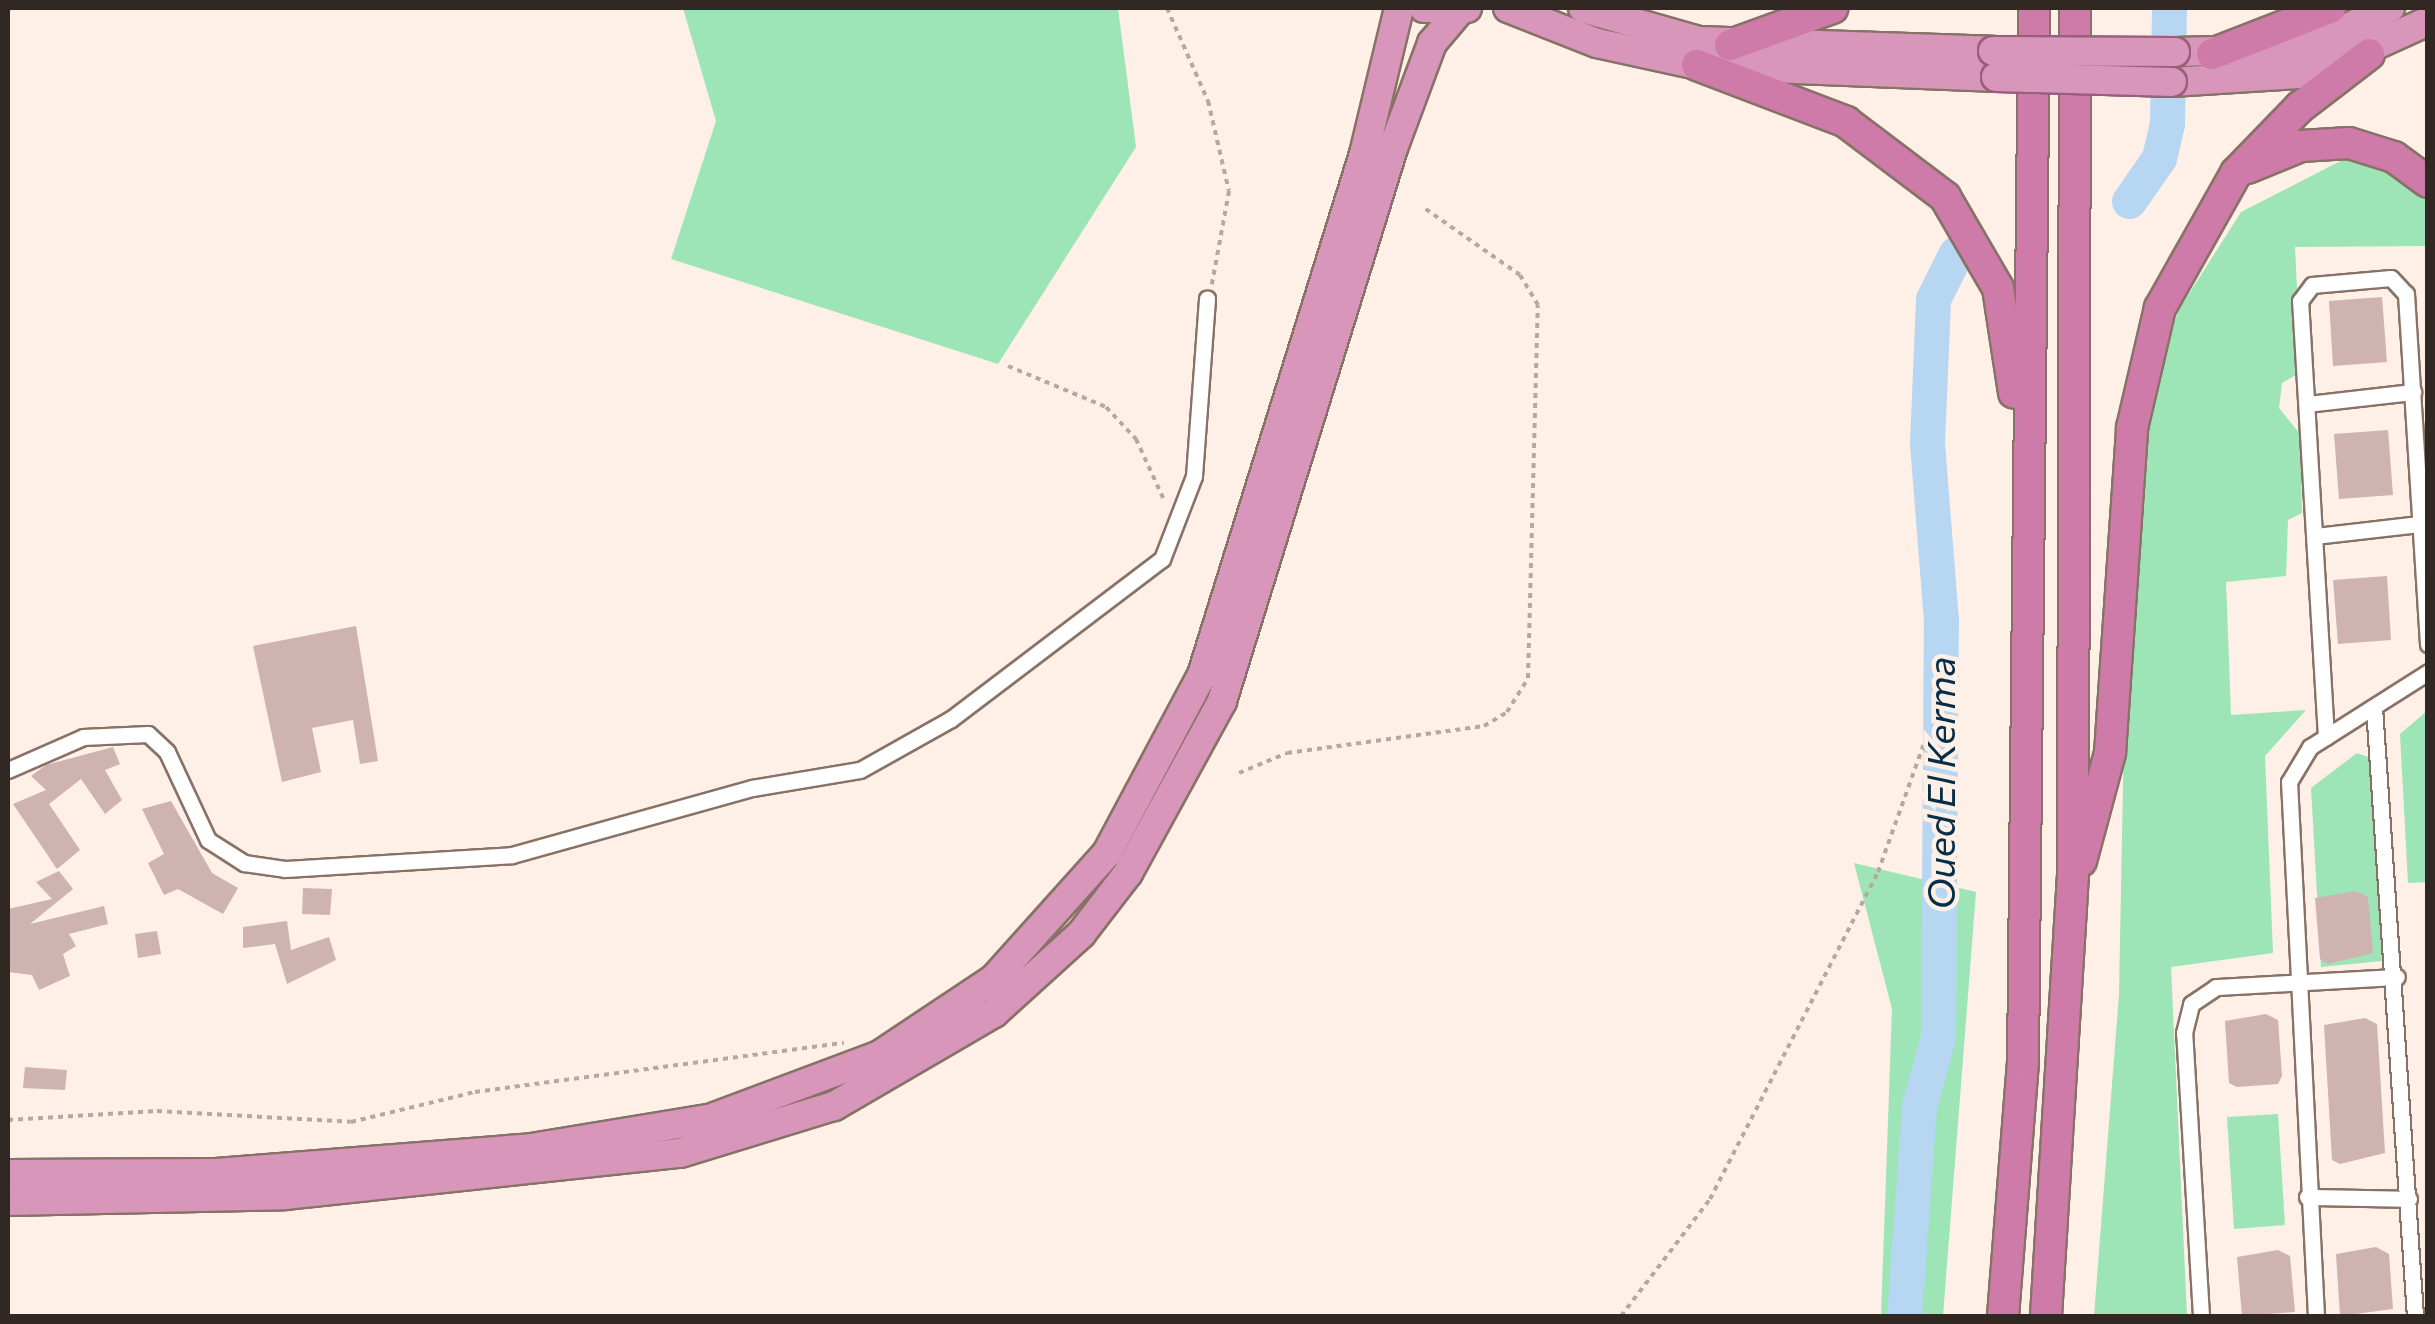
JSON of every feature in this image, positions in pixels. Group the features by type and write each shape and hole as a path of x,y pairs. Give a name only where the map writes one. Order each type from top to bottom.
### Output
{"highway":[{"path":"8,1174 216,1174 531,1148 709,1119 880,1056 994,979 1106,853 1202,675 1364,154 1399,8"},
{"path":"1424,8 1464,9"},
{"path":"1508,8 1596,42 1697,65 1874,137 1945,196 1976,242 2010,336 2032,618"},
{"path":"1583,8 1730,44 2172,82 2285,78 2369,54"},
{"path":"1730,44 1832,8"},
{"path":"2003,1316 2023,1064 2032,618 2034,8"},
{"path":"2046,1316 2073,877 2075,8"},
{"path":"2212,54 2330,8"},
{"path":"1697,65 1994,64 2175,52 2302,49 2390,8"},
{"path":"8,1200 285,1196 680,1153 850,1099 994,1013 1081,934 1128,873 1222,701 1393,148 1432,43 1464,9"},
{"path":"2073,877 2108,766 2142,367 2185,251 2236,173 2300,106 2369,54 2428,21"},
{"path":"2236,173 2302,146 2349,143 2394,157 2428,182"}],"street":[{"path":"2326,737 2300,301 2322,283 2400,284 2412,392 2428,644"},
{"path":"8,770 84,736 148,734 167,752 208,840 264,868 462,860 588,840 713,797 889,758 1143,580 1176,534 1198,446 1206,298"},
{"path":"2307,404 2412,392"},
{"path":"2315,536 2418,524"},
{"path":"2316,1316 2289,782 2303,754 2428,672"},
{"path":"2374,707 2396,977 2416,1316"},
{"path":"2201,1316 2186,1013 2216,987 2396,977"},
{"path":"2307,1196 2409,1199"}],"path":[{"path":"1167,8 1208,101 1230,190 1206,298"},
{"path":"1239,773 1288,754 1484,726 1506,712 1528,678 1538,306 1520,275 1423,207"},
{"path":"1008,366 1106,406 1136,439 1176,534"},
{"path":"1621,1316 1710,1199 1878,872 1926,738"},
{"path":"8,1120 156,1111 351,1122 474,1092 852,1042"}],"green space":[{"path":"683,8 1118,8 1136,147 998,364 671,259 716,121"},
{"path":"2358,152 2407,176 2427,200 2427,246 2295,247 2301,372 2282,383 2279,408 2300,434 2302,513 2288,520 2286,576 2226,582 2231,715 2306,710 2265,756 2273,953 2171,967 2187,1316 2094,1316 2119,994 2127,576 2157,363 2180,308 2241,212"},
{"path":"2427,711 2427,882 2408,883 2400,734"},
{"path":"2357,753 2371,758 2382,961 2321,967 2311,788"},
{"path":"1854,863 1976,892 1943,1316 1881,1316 1892,1009"},
{"path":"2278,1114 2285,1225 2234,1229 2227,1117"}],"building":[{"path":"2382,297 2387,362 2333,366 2329,301"},
{"path":"2388,430 2393,495 2339,499 2334,434"},
{"path":"2387,576 2391,640 2338,644 2333,580"},
{"path":"356,626 378,761 360,764 353,720 312,728 321,772 282,782 253,646"},
{"path":"113,747 120,764 105,770 122,800 105,814 81,779 49,804 80,850 57,869 13,804 46,790 31,776 46,765"},
{"path":"171,801 212,873 238,888 223,914 178,889 164,895 148,863 164,854 142,809"},
{"path":"59,871 73,889 30,924 104,906 108,924 69,934 76,946 63,954 70,976 39,990 32,975 8,972 8,909 52,899 36,882"},
{"path":"303,888 332,889 330,915 302,914"},
{"path":"2356,891 2368,897 2373,953 2328,964 2320,959 2315,898"},
{"path":"287,921 291,950 329,937 336,960 287,984 275,944 243,948 243,927"},
{"path":"157,931 161,954 138,958 135,934"},
{"path":"2266,1014 2278,1020 2282,1076 2278,1084 2237,1087 2229,1083 2225,1021"},
{"path":"2365,1018 2377,1024 2385,1153 2340,1164 2332,1160 2324,1025"},
{"path":"25,1067 67,1070 65,1090 23,1088"},
{"path":"2376,1247 2389,1254 2393,1309 2340,1316 2336,1254"},
{"path":"2278,1250 2290,1256 2295,1312 2242,1316 2237,1257"}],"waterway":[{"name":"Oued El Kerma","path":"2129,201 2159,158 2167,124 2169,8"},
{"name":"Oued El Kerma","path":"1904,1316 1919,1106 1938,1037 1941,621 1927,443 1933,299 1956,253"}]}
